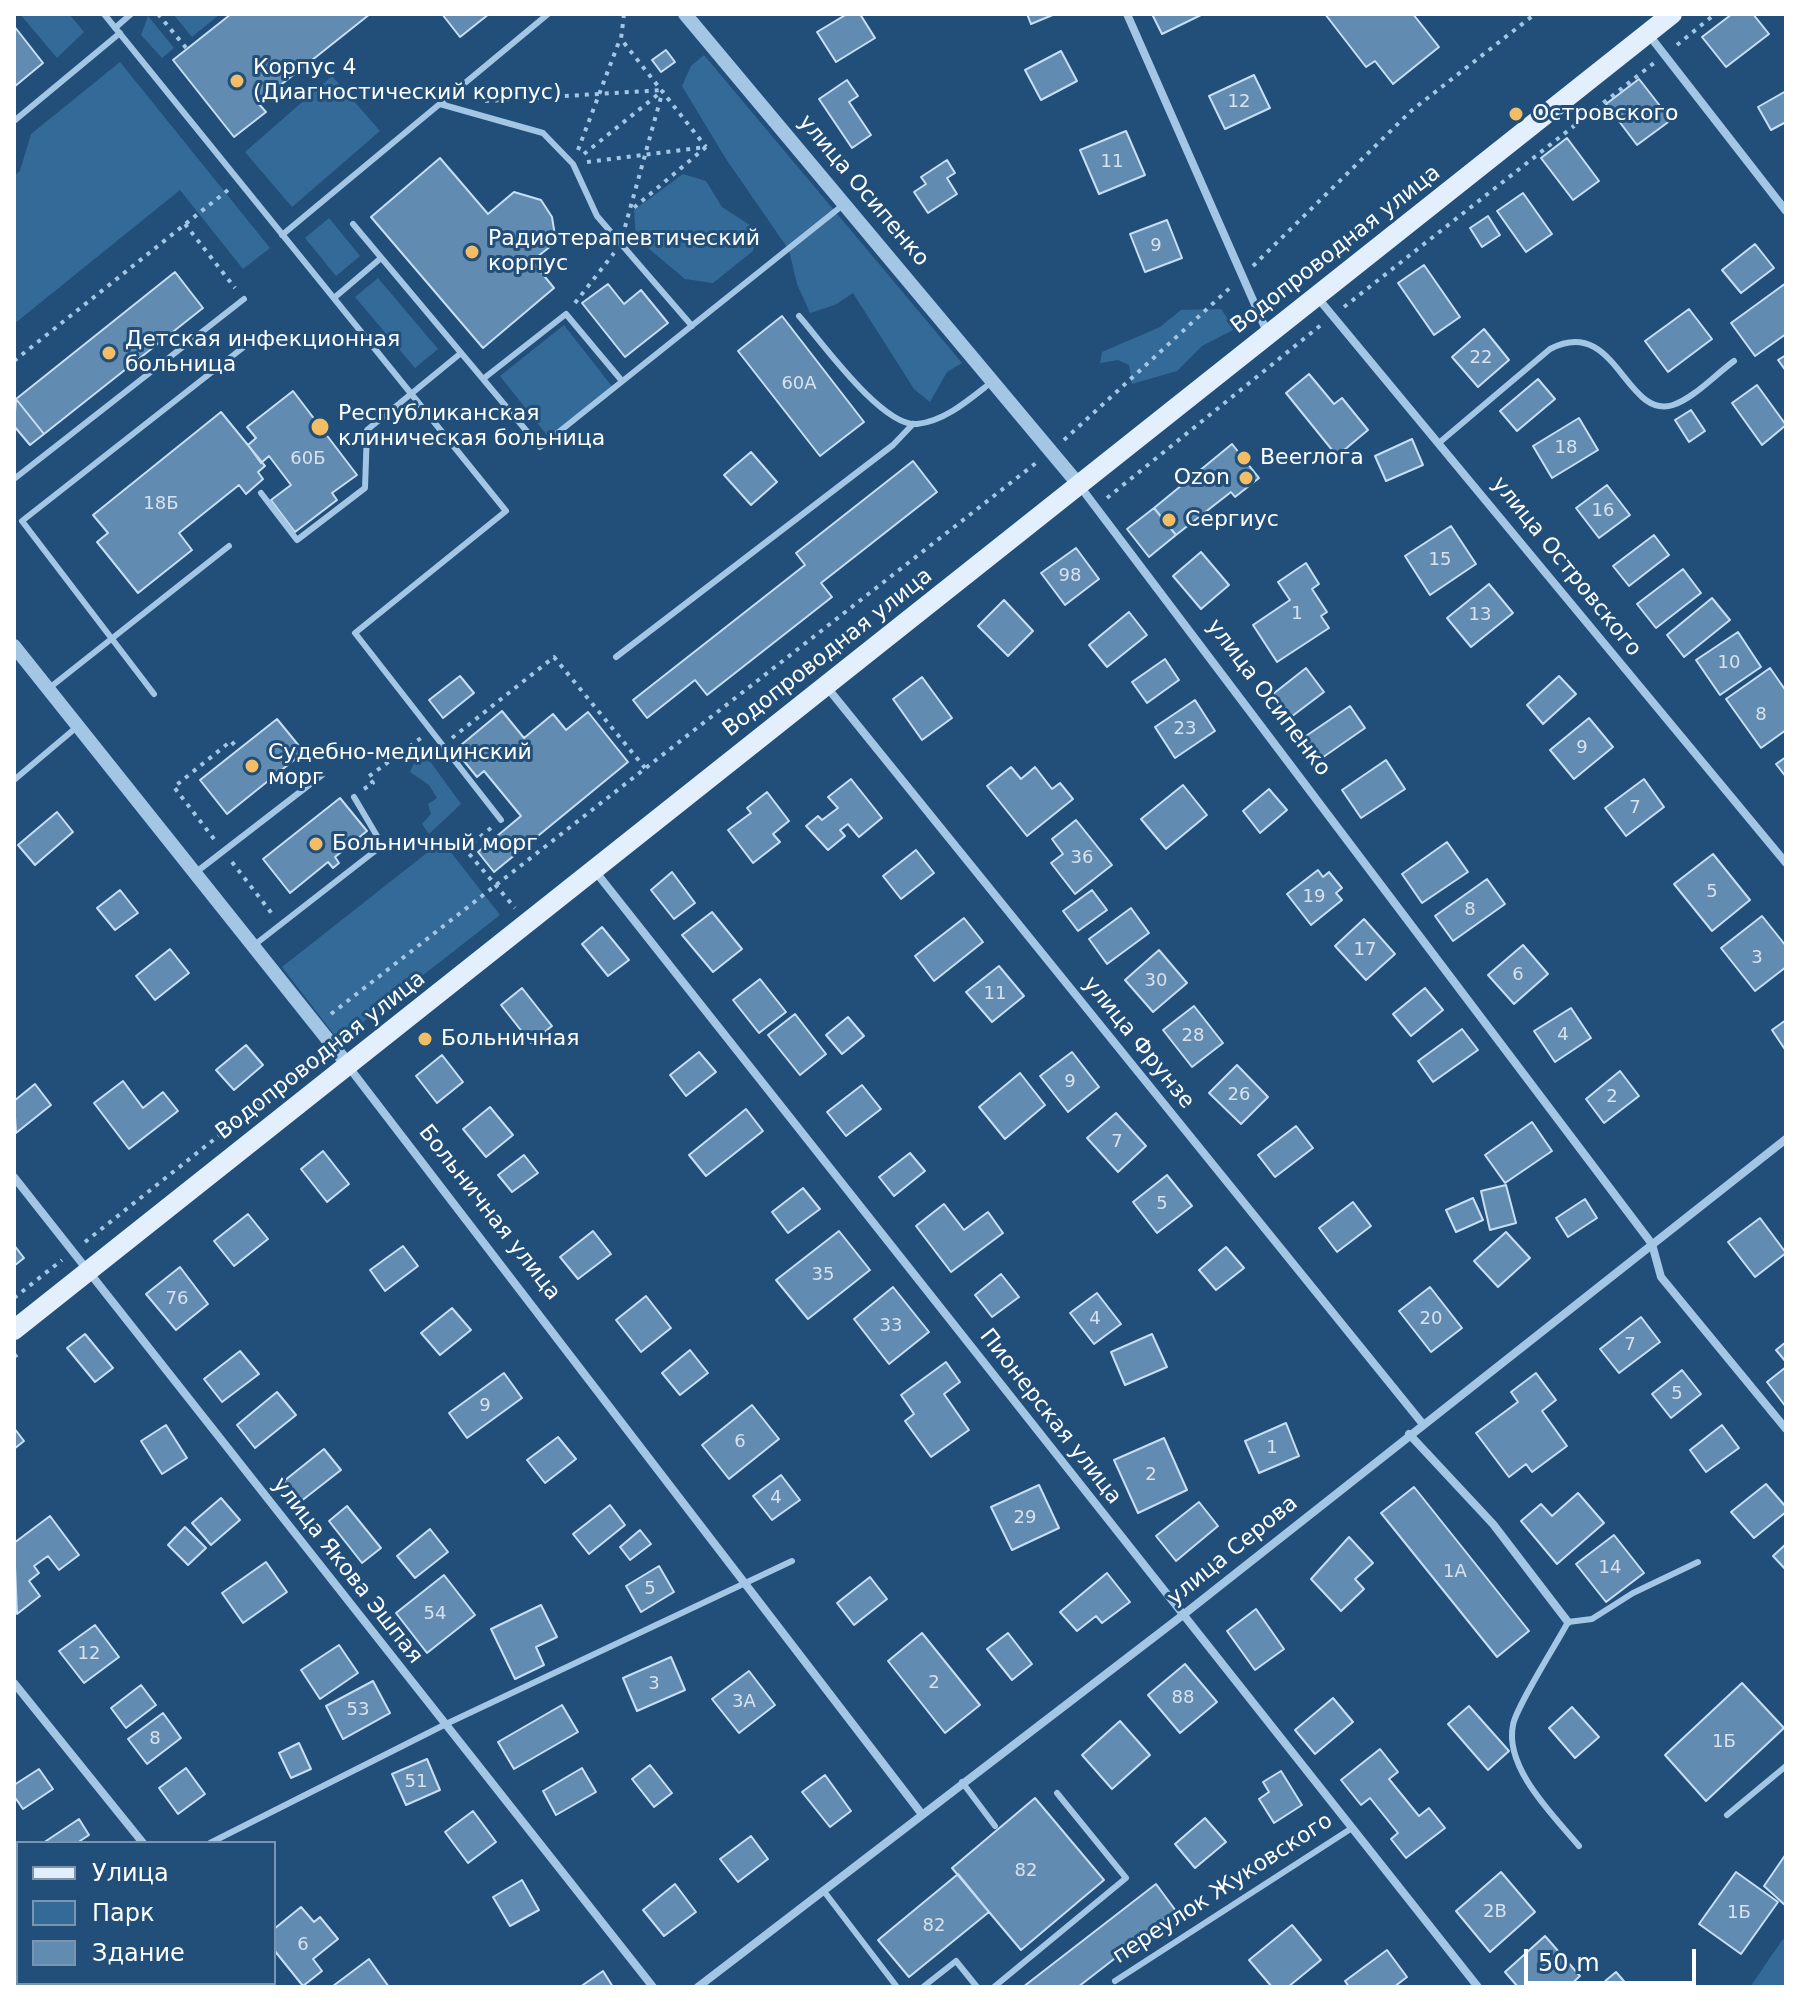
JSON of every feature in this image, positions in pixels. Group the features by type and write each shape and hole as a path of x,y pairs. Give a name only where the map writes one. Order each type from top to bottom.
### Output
{"main road":[{"name":"Водопроводная улица","path":"14,1330 1672,14"}],"street":[{"name":"улица Осипенко","path":"686,14 1079,485 1652,1244 1661,1277 1786,1429"},
{"path":"1127,14 1268,334"},
{"path":"1648,33 1786,211"},
{"name":"улица Островского","path":"1316,296 1786,863"},
{"name":"Больничная улица","path":"14,646 348,1065 921,1813"},
{"name":"улица Фрунзе","path":"826,686 1422,1423"},
{"name":"Пионерская улица","path":"594,870 1478,1987"},
{"name":"улица Серова","path":"698,1987 1183,1615 1422,1423 1786,1139"},
{"name":"улица Якова Эшпая","path":"14,1177 653,1987"},
{"path":"1409,1434 1493,1524 1568,1622"},
{"path":"14,1683 141,1841"}],"lane":[{"path":"104,14 506,511 355,633 501,820"},
{"path":"14,121 118,30 131,14"},
{"path":"282,235 548,14"},
{"path":"440,104 543,133 573,164 597,216 692,326"},
{"path":"353,224 540,447 846,203"},
{"path":"334,298 381,258"},
{"path":"14,479 244,299"},
{"path":"483,379 566,314 622,381"},
{"path":"799,316 870,397 889,414 913,424"},
{"path":"1440,442 1550,349 1566,341 1582,339 1594,346 1647,401 1660,405 1672,405 1685,398 1734,361"},
{"path":"154,694 22,521 245,346"},
{"path":"261,493 297,540 365,488 367,430 461,353"},
{"path":"616,657 893,445 913,424 942,416 993,381"},
{"path":"48,689 229,546"},
{"path":"14,780 78,726"},
{"path":"195,873 322,775"},
{"path":"253,946 375,851 377,836 354,797"},
{"path":"214,1841 446,1724 792,1561"},
{"path":"1579,1846 1534,1791 1518,1764 1513,1725 1568,1622 1592,1619 1633,1593 1698,1562"},
{"path":"1727,1815 1786,1766"},
{"path":"962,1782 995,1826"},
{"path":"994,1987 1126,1878 1057,1793"},
{"name":"переулок Жуковского","path":"1115,1981 1352,1828"},
{"path":"823,1890 897,1987"},
{"path":"923,1987 956,1961 977,1987"}],"path":[{"path":"158,14 187,49"},
{"path":"573,164 621,39 624,14"},
{"path":"316,1026 1051,451 1243,276 1411,111 1535,14"},
{"path":"1111,496 1715,14"},
{"path":"621,39 706,147"},
{"path":"484,101 663,90"},
{"path":"566,314 621,244 663,90"},
{"path":"573,164 663,90"},
{"path":"573,164 706,147"},
{"path":"629,212 706,147"},
{"path":"14,361 239,181"},
{"path":"185,224 244,299"},
{"path":"443,746 554,657 645,768"},
{"path":"354,797 373,783 368,777 431,731"},
{"path":"238,749 231,741 174,787 280,925"},
{"path":"501,820 465,849 519,913"},
{"path":"14,1298 332,1046"}],"green space":[{"path":"20,14 69,14 84,32 57,58"},
{"path":"173,14 220,14 192,37"},
{"path":"148,16 174,48 162,58 141,35"},
{"path":"704,55 962,363 947,372 930,402 914,389 853,293 835,305 810,313 797,284 789,250 726,159 682,86 691,66"},
{"path":"120,62 270,248 243,269 180,190 14,324 14,176 20,171 31,134"},
{"path":"332,76 380,131 292,207 245,152"},
{"path":"683,174 706,181 722,207 759,231 753,251 713,283 685,279 636,238 634,210"},
{"path":"329,218 360,256 336,276 305,238"},
{"path":"378,278 438,349 415,368 355,297"},
{"path":"1221,309 1235,329 1202,346 1177,371 1132,384 1129,365 1118,360 1100,363 1102,352 1160,327 1181,310"},
{"path":"564,325 614,389 550,439 500,376"},
{"path":"427,757 461,804 429,834 422,824 431,814 428,804 437,798 429,785 410,772 415,761"},
{"path":"442,841 500,915 339,1041 282,967"},
{"path":"1783,1939 1786,1942 1786,1987 1750,1987"}],"building":[{"name":"Корпус 4 (Диагностический корпус)","path":"231,14 370,14 258,103 266,112 234,137 173,60"},
{"path":"442,14 489,14 460,37"},
{"path":"847,14 860,14 875,38 836,62 817,32"},
{"path":"1027,14 1055,14 1031,24"},
{"path":"1152,14 1203,14 1162,34"},
{"path":"1325,14 1413,14 1439,47 1393,84 1375,61 1366,67"},
{"path":"1732,14 1753,14 1769,34 1726,67 1702,37"},
{"path":"14,26 43,63 14,87"},
{"path":"666,50 675,62 661,72 652,60"},
{"path":"1061,51 1077,81 1041,100 1025,70"},
{"path":"1254,75 1270,108 1225,129 1209,96"},
{"path":"1639,79 1671,120 1637,145 1606,104"},
{"path":"847,80 858,96 849,102 871,135 852,148 819,99"},
{"path":"1786,91 1786,122 1771,130 1758,107"},
{"path":"1126,131 1145,175 1099,194 1080,150"},
{"path":"1567,138 1599,181 1573,200 1541,158"},
{"name":"Радиотерапевтический корпус","path":"440,158 488,214 514,192 541,200 552,217 556,242 532,261 554,288 483,348 371,217"},
{"path":"947,160 955,173 947,178 957,194 928,213 914,192 926,184 921,177"},
{"path":"1523,193 1552,234 1526,252 1497,211"},
{"path":"1488,216 1500,235 1482,247 1470,228"},
{"path":"1167,220 1182,258 1145,272 1130,234"},
{"path":"1755,244 1774,268 1741,293 1722,270"},
{"path":"1424,265 1460,317 1434,335 1398,283"},
{"name":"Детская инфекционная больница","path":"175,272 203,308 44,434 16,399"},
{"path":"1786,283 1786,334 1755,356 1731,323"},
{"path":"608,284 624,304 641,290 668,323 625,357 582,303"},
{"path":"1689,309 1712,339 1668,372 1645,341"},
{"path":"782,316 864,422 820,456 738,351"},
{"path":"1484,329 1509,360 1478,387 1452,357"},
{"path":"1786,355 1786,371 1778,360"},
{"path":"1309,374 1334,404 1342,398 1368,430 1337,456 1286,393"},
{"path":"1538,379 1555,399 1517,431 1500,411"},
{"path":"1757,385 1786,425 1762,445 1732,403"},
{"path":"293,391 357,475 332,493 337,500 295,532 271,500 291,485 269,456 261,463 248,445 256,438 247,427"},
{"path":"16,399 44,434 30,445 14,426"},
{"path":"1691,410 1705,431 1689,442 1675,420"},
{"path":"221,412 265,466 258,472 263,479 246,494 239,485 179,533 192,550 138,593 97,542 108,533 93,515"},
{"path":"1579,418 1598,450 1552,478 1533,446"},
{"path":"1412,439 1423,465 1386,481 1375,456"},
{"path":"1232,444 1259,478 1235,497 1231,492 1176,535 1154,508"},
{"path":"751,452 777,482 751,505 724,475"},
{"path":"913,461 937,492 821,583 832,597 707,695 695,680 647,718 633,700 805,565 796,553"},
{"path":"1607,485 1630,515 1599,538 1576,508"},
{"path":"1154,508 1176,535 1149,557 1127,529"},
{"path":"1451,526 1476,564 1430,595 1405,556"},
{"path":"1654,535 1669,555 1629,586 1613,566"},
{"path":"1076,548 1099,579 1065,605 1041,573"},
{"path":"1201,552 1229,585 1201,609 1173,576"},
{"path":"1306,563 1319,584 1312,589 1327,612 1321,616 1329,628 1277,662 1253,625 1290,600 1278,582"},
{"path":"1683,569 1701,593 1656,628 1637,604"},
{"path":"1489,584 1513,613 1471,647 1447,618"},
{"path":"1712,598 1730,620 1684,657 1667,635"},
{"path":"1004,600 1033,631 1008,656 978,626"},
{"path":"1129,612 1147,635 1107,667 1089,645"},
{"path":"1738,632 1761,667 1720,695 1696,660"},
{"path":"1165,659 1179,680 1147,703 1132,682"},
{"path":"1306,668 1324,692 1291,717 1273,694"},
{"path":"1770,668 1786,691 1786,730 1761,748 1726,699"},
{"path":"460,676 474,693 443,718 429,700"},
{"path":"1559,676 1576,694 1543,724 1527,705"},
{"path":"922,677 952,718 922,740 893,699"},
{"path":"1195,700 1215,731 1175,758 1155,727"},
{"path":"1350,706 1365,728 1319,760 1303,738"},
{"path":"502,711 524,738 553,714 566,730 588,712 628,762 494,872 478,852 521,816 484,771 477,777 455,750"},
{"path":"1589,718 1613,747 1574,779 1550,750"},
{"name":"Судебно-медицинский морг","path":"277,719 304,752 227,814 200,780"},
{"path":"1786,757 1786,777 1776,764"},
{"path":"1386,760 1405,789 1361,818 1342,790"},
{"path":"1011,767 1021,779 1035,767 1052,789 1060,783 1073,799 1027,836 987,786"},
{"path":"851,779 882,818 859,837 848,824 840,830 845,836 828,850 806,826 818,816 822,820 838,808 828,797"},
{"path":"1644,779 1664,807 1626,836 1605,808"},
{"path":"1183,785 1207,815 1166,849 1141,819"},
{"path":"1269,789 1287,810 1260,833 1243,811"},
{"path":"767,792 789,821 773,834 780,842 753,863 728,830 751,813 747,808"},
{"name":"Больничный морг","path":"340,798 367,831 335,857 339,863 333,868 328,862 290,893 263,859"},
{"path":"57,812 73,832 35,865 18,845"},
{"path":"1076,820 1112,865 1075,894 1051,863 1063,854 1052,839"},
{"path":"1447,842 1468,872 1422,903 1402,874"},
{"path":"916,850 934,873 901,899 883,876"},
{"path":"1713,854 1750,900 1712,931 1674,884"},
{"path":"1318,870 1323,877 1329,872 1342,888 1336,893 1342,900 1311,925 1287,894"},
{"path":"672,872 695,903 674,919 651,890"},
{"path":"1487,879 1505,904 1453,941 1435,916"},
{"path":"120,890 138,913 115,930 97,908"},
{"path":"1092,890 1107,910 1078,931 1063,911"},
{"path":"1131,908 1149,933 1107,964 1089,939"},
{"path":"712,912 742,949 713,972 682,935"},
{"path":"1762,916 1786,946 1786,967 1755,991 1721,948"},
{"path":"964,918 983,942 934,981 915,956"},
{"path":"1364,919 1395,954 1366,980 1335,946"},
{"path":"602,927 629,960 608,976 582,944"},
{"path":"1523,945 1548,974 1514,1004 1488,975"},
{"path":"170,949 189,973 155,1000 136,976"},
{"path":"1159,950 1187,983 1153,1012 1125,980"},
{"path":"999,966 1024,996 992,1022 966,992"},
{"path":"760,979 786,1012 759,1033 733,1000"},
{"path":"522,988 552,1026 531,1043 501,1005"},
{"path":"1425,988 1443,1010 1411,1036 1393,1014"},
{"path":"1194,1006 1223,1043 1192,1067 1163,1030"},
{"path":"1571,1008 1591,1038 1555,1062 1534,1031"},
{"path":"795,1014 826,1054 800,1075 768,1035"},
{"path":"848,1017 864,1036 842,1054 826,1035"},
{"path":"1786,1020 1786,1051 1772,1030"},
{"path":"1462,1029 1478,1050 1433,1082 1418,1061"},
{"path":"246,1045 263,1065 234,1090 216,1070"},
{"path":"699,1052 716,1072 686,1096 670,1075"},
{"path":"1072,1052 1099,1087 1068,1112 1040,1076"},
{"path":"442,1055 463,1082 437,1103 416,1076"},
{"path":"1237,1065 1268,1097 1241,1124 1209,1093"},
{"path":"1620,1071 1639,1096 1604,1123 1586,1099"},
{"path":"1020,1073 1045,1105 1005,1139 979,1107"},
{"path":"123,1081 143,1108 163,1092 178,1111 129,1149 94,1103"},
{"path":"35,1084 51,1105 16,1133 14,1101"},
{"path":"862,1085 881,1109 846,1136 827,1112"},
{"path":"490,1107 513,1135 486,1157 463,1129"},
{"path":"746,1109 763,1131 706,1176 689,1155"},
{"path":"1116,1113 1146,1146 1118,1172 1087,1138"},
{"path":"1532,1122 1552,1151 1505,1183 1485,1155"},
{"path":"1296,1126 1313,1148 1275,1177 1258,1155"},
{"path":"323,1151 349,1184 327,1202 301,1169"},
{"path":"910,1153 925,1171 894,1196 879,1177"},
{"path":"524,1155 538,1173 512,1192 498,1175"},
{"path":"1167,1175 1192,1206 1157,1233 1133,1202"},
{"path":"1506,1185 1516,1223 1490,1230 1481,1191"},
{"path":"803,1188 820,1209 788,1233 772,1212"},
{"path":"1473,1198 1483,1220 1456,1232 1446,1210"},
{"path":"1585,1199 1597,1218 1568,1237 1556,1218"},
{"path":"1353,1202 1371,1226 1337,1252 1319,1228"},
{"path":"944,1204 964,1230 988,1212 1003,1233 951,1272 916,1226"},
{"path":"248,1214 268,1239 234,1266 214,1241"},
{"path":"1760,1218 1786,1253 1755,1277 1728,1242"},
{"path":"593,1231 611,1254 578,1279 560,1257"},
{"path":"839,1231 870,1270 808,1319 776,1280"},
{"path":"1506,1232 1530,1258 1498,1287 1474,1261"},
{"path":"14,1245 24,1258 14,1266"},
{"path":"403,1246 418,1266 385,1291 370,1270"},
{"path":"1226,1247 1244,1268 1216,1290 1199,1270"},
{"path":"180,1267 208,1304 176,1330 146,1294"},
{"path":"1001,1274 1019,1297 992,1317 975,1295"},
{"path":"893,1287 929,1332 889,1364 854,1319"},
{"path":"1430,1287 1462,1328 1431,1352 1399,1311"},
{"path":"1097,1293 1121,1324 1094,1344 1070,1313"},
{"path":"646,1296 671,1328 641,1352 616,1320"},
{"path":"452,1308 471,1330 440,1355 421,1333"},
{"path":"1641,1317 1660,1342 1619,1373 1600,1349"},
{"path":"85,1334 113,1368 95,1382 67,1348"},
{"path":"1152,1334 1167,1367 1125,1385 1111,1352"},
{"path":"1786,1342 1786,1362 1776,1350"},
{"path":"690,1350 708,1373 680,1395 662,1373"},
{"path":"240,1351 259,1374 222,1402 204,1379"},
{"path":"946,1362 960,1382 944,1394 969,1430 931,1457 905,1421 914,1414 901,1395"},
{"path":"1786,1367 1786,1407 1767,1382"},
{"path":"1682,1370 1701,1394 1671,1418 1652,1394"},
{"path":"504,1373 522,1398 467,1438 449,1413"},
{"path":"1536,1373 1556,1400 1542,1411 1567,1446 1532,1472 1526,1464 1509,1477 1476,1433 1518,1402 1511,1392"},
{"path":"277,1392 296,1415 255,1448 237,1425"},
{"path":"752,1405 779,1439 729,1479 702,1445"},
{"path":"1286,1423 1299,1456 1259,1473 1245,1441"},
{"path":"166,1425 187,1458 162,1474 141,1441"},
{"path":"1722,1425 1739,1448 1706,1472 1690,1450"},
{"path":"14,1428 24,1441 14,1449"},
{"path":"558,1437 576,1459 545,1483 527,1460"},
{"path":"1164,1438 1187,1490 1138,1513 1114,1460"},
{"path":"324,1449 341,1470 300,1502 284,1481"},
{"path":"781,1475 800,1500 772,1520 753,1496"},
{"path":"1766,1484 1786,1507 1786,1512 1754,1538 1731,1512"},
{"path":"1039,1485 1059,1528 1012,1550 991,1507"},
{"path":"1414,1487 1529,1631 1497,1657 1381,1513"},
{"path":"1578,1493 1604,1523 1557,1564 1521,1521 1541,1504 1552,1516"},
{"path":"221,1498 240,1520 211,1545 192,1523"},
{"path":"1199,1502 1218,1526 1176,1561 1156,1536"},
{"path":"610,1505 625,1525 589,1554 573,1534"},
{"path":"347,1506 381,1548 362,1563 329,1521"},
{"path":"50,1516 79,1555 59,1570 48,1556 34,1566 39,1573 29,1581 40,1596 17,1614 14,1543"},
{"path":"185,1527 206,1548 188,1565 168,1545"},
{"path":"430,1529 448,1552 415,1578 397,1556"},
{"path":"640,1530 651,1544 630,1560 620,1547"},
{"path":"1614,1535 1644,1573 1606,1602 1576,1564"},
{"path":"1349,1537 1373,1563 1355,1579 1364,1589 1341,1611 1311,1579"},
{"path":"1786,1544 1786,1570 1773,1556"},
{"path":"266,1562 287,1592 243,1623 222,1593"},
{"path":"659,1566 674,1592 641,1612 626,1586"},
{"path":"1107,1573 1130,1602 1102,1623 1096,1616 1077,1631 1060,1612"},
{"path":"444,1575 475,1615 427,1653 396,1613"},
{"path":"870,1577 887,1599 854,1625 837,1603"},
{"path":"541,1605 557,1637 536,1647 544,1665 515,1679 491,1629"},
{"path":"1256,1609 1284,1649 1255,1670 1227,1631"},
{"path":"95,1625 119,1657 84,1683 59,1651"},
{"path":"922,1633 980,1705 945,1733 888,1661"},
{"path":"1008,1633 1032,1664 1012,1680 987,1649"},
{"path":"339,1645 358,1673 320,1699 301,1670"},
{"path":"671,1657 685,1690 637,1711 623,1678"},
{"path":"1185,1664 1217,1702 1180,1733 1148,1695"},
{"path":"749,1671 775,1705 739,1733 712,1699"},
{"path":"373,1681 390,1713 343,1739 326,1706"},
{"path":"1742,1683 1784,1728 1706,1801 1665,1755"},
{"path":"141,1685 156,1705 126,1728 111,1708"},
{"path":"1333,1698 1353,1722 1315,1754 1295,1730"},
{"path":"562,1705 578,1732 514,1769 498,1742"},
{"path":"1469,1706 1509,1751 1488,1770 1448,1724"},
{"path":"1572,1707 1599,1737 1575,1758 1549,1728"},
{"path":"163,1713 181,1738 147,1764 128,1739"},
{"path":"1120,1721 1150,1755 1112,1789 1082,1755"},
{"path":"299,1743 311,1769 291,1778 279,1753"},
{"path":"1380,1749 1398,1772 1389,1779 1419,1816 1429,1808 1445,1828 1406,1858 1391,1839 1398,1833 1370,1798 1361,1805 1341,1780"},
{"path":"427,1759 440,1790 406,1805 392,1774"},
{"path":"650,1765 672,1793 654,1807 632,1779"},
{"path":"186,1768 205,1794 178,1814 159,1788"},
{"path":"582,1768 596,1792 556,1815 543,1791"},
{"path":"39,1769 53,1789 23,1809 14,1796 14,1785"},
{"path":"1281,1771 1302,1805 1274,1823 1259,1799 1269,1792 1263,1782"},
{"path":"825,1775 851,1811 830,1827 802,1792"},
{"path":"1035,1798 1104,1880 1021,1950 952,1868"},
{"path":"473,1811 496,1842 468,1863 445,1832"},
{"path":"1205,1818 1226,1842 1195,1868 1175,1844"},
{"path":"79,1819 89,1835 80,1841 46,1841"},
{"path":"751,1836 768,1859 738,1882 720,1859"},
{"path":"1786,1854 1786,1906 1764,1886"},
{"path":"16,1861 14,1884 14,1862"},
{"path":"1501,1872 1535,1912 1490,1952 1456,1911"},
{"path":"1736,1872 1778,1902 1741,1954 1699,1924"},
{"path":"958,1874 989,1912 909,1977 878,1940"},
{"path":"522,1880 539,1910 510,1926 493,1897"},
{"path":"675,1884 696,1912 664,1936 643,1910"},
{"path":"1156,1884 1176,1911 1078,1987 1023,1987"},
{"path":"301,1907 314,1922 320,1917 338,1939 313,1959 322,1971 303,1986 276,1952 276,1927"},
{"path":"1292,1925 1321,1960 1288,1987 1272,1987 1249,1960"},
{"path":"1545,1936 1580,1976 1568,1987 1518,1987 1505,1972"},
{"path":"1387,1950 1407,1977 1394,1987 1349,1987 1345,1981"},
{"path":"369,1959 389,1987 333,1987 333,1986"},
{"path":"14,1960 16,1985 35,1987 14,1987"},
{"path":"603,1971 613,1987 580,1987"},
{"path":"1616,1972 1629,1987 1598,1987"},
{"path":"124,1985 179,1985 176,1987"}],"place":[{"name":"Корпус 4 (Диагностический корпус)","path":"237,81"},
{"name":"Островского","path":"1516,114"},
{"name":"Радиотерапевтический корпус","path":"472,252"},
{"name":"Детская инфекционная больница","path":"109,353"},
{"name":"Республиканская клиническая больница","path":"320,427"},
{"name":"Beerлога","path":"1244,458"},
{"name":"Ozon","path":"1246,478"},
{"name":"Сергиус","path":"1169,520"},
{"name":"Судебно-медицинский морг","path":"252,766"},
{"name":"Больничный морг","path":"316,844"},
{"name":"Больничная","path":"425,1039"}]}
